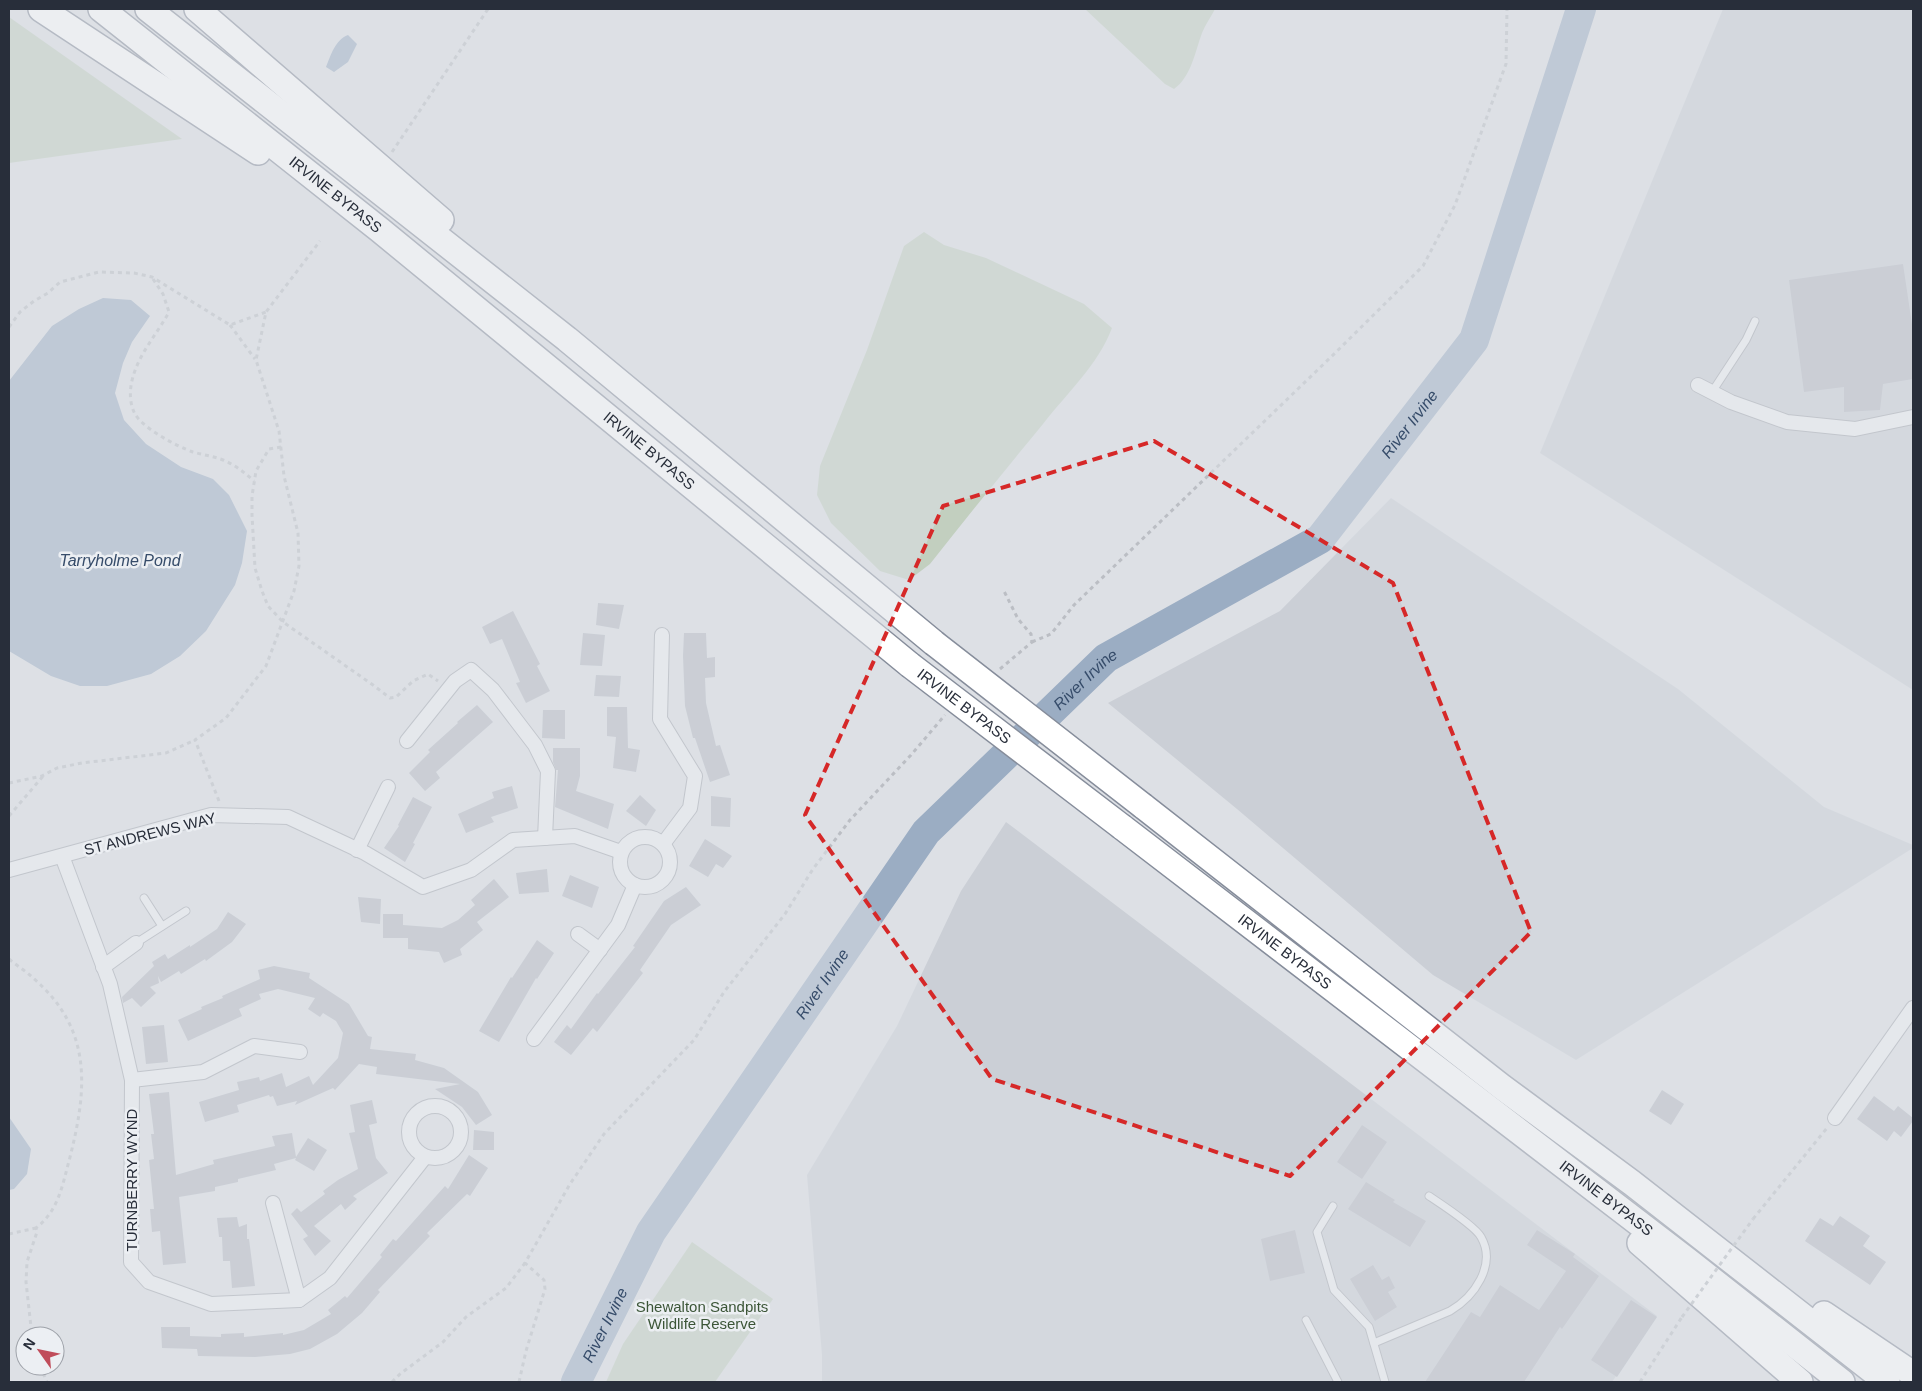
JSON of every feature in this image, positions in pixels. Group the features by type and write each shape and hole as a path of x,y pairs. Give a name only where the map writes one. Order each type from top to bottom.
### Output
{"highway":[{"path":"41,9 380,230"},
{"name":"IRVINE BYPASS","path":"101,9 380,230 910,665 1842,1382"},
{"name":"IRVINE BYPASS","path":"148,9 567,339 934,643 1502,1087 1632,1183 1887,1382"},
{"path":"197,9 445,223 567,339"},
{"path":"1475,1098 1662,1264 1800,1382"},
{"path":"1632,1183 1913,1374"}],"street":[{"path":"1698,385 1731,402 1787,422 1855,429 1913,417"},
{"path":"662,635 660,719 695,776 690,808 663,844"},
{"path":"407,741 455,681 471,670 493,690 535,745 548,771 545,838"},
{"path":"357,850 388,787"},
{"name":"ST ANDREWS WAY","path":"9,870 211,815 288,817 357,850 423,887 471,870 513,840 574,836 621,852"},
{"path":"644,836 656,839 663,844 668,852 670,860 667,874 654,886 635,886 622,873 620,865 621,852 635,838 644,836"},
{"name":"TURNBERRY WYND","path":"62,856 110,984 132,1080 131,1262 149,1282 211,1304 300,1300"},
{"path":"534,1039 618,924 635,886"},
{"path":"578,934 600,950"},
{"path":"104,967 136,943"},
{"path":"1836,1118 1913,1008"},
{"path":"132,1080 203,1072 254,1046 300,1052"},
{"path":"273,1203 300,1300 330,1278 426,1157"}],"lane":[{"path":"1712,392 1746,340 1755,322"},
{"path":"144,898 162,926"},
{"path":"136,943 186,911"},
{"path":"1374,1343 1461,1305 1475,1290 1486,1269 1486,1250 1480,1236 1456,1215 1429,1196"},
{"path":"1333,1206 1317,1232 1334,1290 1368,1327 1386,1382"},
{"path":"1306,1320 1338,1382"}],"path":[{"path":"391,152 488,9"},
{"path":"995,673 1032,642 1051,634 1074,605 1423,266 1455,205 1506,64 1508,9"},
{"path":"256,360 266,312 320,241"},
{"path":"9,327 20,312 34,300 48,293 60,282 99,272 134,273 152,277 230,325 256,360 276,420 284,476 298,533 299,566 294,591 266,666 249,691 226,718 195,740 166,753 82,763 57,768 45,774 9,783"},
{"path":"152,277 163,294 169,312 161,327 146,347 135,370 129,394 134,414 150,429 170,442 193,452 221,459 239,467 254,481"},
{"path":"230,325 266,312"},
{"path":"280,447 269,449 256,471 252,496 255,568 268,606 283,622 390,698 396,697 413,681 428,674 449,688"},
{"path":"1003,589 1018,618 1031,634 1032,642"},
{"path":"392,1382 444,1342 466,1317 506,1288 525,1263 570,1184 604,1134 694,1040 724,992 785,914 813,870 850,820 951,709"},
{"path":"195,740 225,816"},
{"path":"9,816 45,774"},
{"path":"9,959 34,978 54,1000 70,1024 80,1052 83,1091 72,1148 58,1200 46,1220 36,1228 9,1234"},
{"path":"1640,1382 1682,1317 1753,1220 1836,1118"},
{"path":"31,1326 26,1282 28,1262 37,1232 36,1228"},
{"path":"519,1382 526,1351 545,1289 544,1280 525,1263"}],"highlighted area":[{"path":"1154,441 1393,583 1531,932 1290,1176 992,1079 805,815 943,506"}],"shaded area":[{"path":"1723,9 1913,9 1913,690 1540,453"},
{"path":"1391,498 1678,689 1824,807 1913,845 1913,848 1576,1060 1433,975 1237,809 1108,703 1280,611"},
{"path":"1006,822 1657,1316 1612,1382 822,1382 822,1355 807,1175 897,1026 961,891"}],"green space":[{"path":"1085,9 1215,9 1203,30 1195,56 1185,78 1174,89 1165,84"},
{"path":"9,17 182,139 9,163"},
{"path":"924,232 944,245 986,258 1084,304 1112,328 1099,354 1081,378 930,564 909,580 880,571 831,523 817,495 820,466 867,350 904,246"},
{"name":"Shewalton Sandpits Wildlife Reserve","path":"692,1242 773,1299 715,1382 606,1382 623,1344"}],"water":[{"path":"348,35 357,44 348,62 334,72 326,67 337,44"},
{"name":"Tarryholme Pond","path":"103,298 131,300 150,316 132,342 123,363 115,393 124,420 146,444 181,467 213,479 229,495 247,531 242,563 235,585 206,631 180,656 151,674 107,686 80,686 51,676 9,651 9,381 52,326 79,309"},
{"path":"9,1117 31,1149 27,1174 14,1189 9,1190"}],"building":[{"path":"1903,264 1913,331 1913,379 1883,384 1880,410 1844,412 1844,387 1804,392 1789,280"},
{"path":"598,603 624,605 619,629 596,625"},
{"path":"513,611 540,664 537,666 550,691 526,703 516,683 520,682 502,639 490,644 482,627"},
{"path":"583,633 605,635 602,666 580,665"},
{"path":"684,633 706,633 707,658 715,657 715,677 705,678 706,703 716,746 720,745 730,775 710,782 695,738 693,738 685,706"},
{"path":"596,675 621,676 619,697 594,696"},
{"path":"477,705 493,722 436,772 440,778 425,791 409,773 430,752 428,750"},
{"path":"607,707 627,707 628,748 640,750 636,772 613,768 616,737 607,736"},
{"path":"543,710 565,710 565,739 542,738"},
{"path":"553,748 580,748 580,776 576,791 614,804 608,829 555,807 558,770 556,770 553,762"},
{"path":"512,786 518,808 491,817 494,822 466,833 458,814 494,798 492,792"},
{"path":"640,795 656,810 646,826 626,811"},
{"path":"711,796 731,798 730,827 711,826"},
{"path":"413,797 432,807 405,862 384,848 399,826"},
{"path":"705,839 732,856 723,868 716,864 708,877 689,866"},
{"path":"547,869 549,892 519,894 516,873"},
{"path":"570,875 599,887 592,908 562,896"},
{"path":"494,879 509,897 477,922 483,930 460,949 462,955 444,963 439,952 408,949 408,938 383,938 383,914 403,914 403,925 442,928 458,920 475,905 471,900"},
{"path":"686,887 701,905 671,925 640,970 643,973 597,1032 593,1028 571,1055 554,1042 567,1025 571,1029 597,993 635,947 633,946 664,901"},
{"path":"358,897 381,899 380,924 361,922"},
{"path":"228,912 246,924 232,942 206,961 205,959 181,974 179,971 161,982 158,976 159,983 150,987 156,993 141,1007 132,998 123,1003 122,997 154,966 152,962 165,954 168,959 190,945 190,947 217,929"},
{"path":"537,940 554,953 536,978 499,1042 479,1031 511,977"},
{"path":"274,966 310,973 309,978 349,1004 368,1036 372,1037 370,1049 416,1054 415,1060 444,1068 478,1092 492,1115 476,1125 462,1107 435,1089 460,1084 376,1074 377,1067 359,1064 335,1090 333,1088 295,1105 297,1101 277,1106 273,1096 270,1097 269,1095 237,1105 239,1112 205,1122 199,1102 239,1090 237,1082 259,1077 260,1081 282,1073 286,1087 309,1076 313,1085 338,1058 343,1033 336,1021 323,1013 320,1017 308,1009 315,998 278,989 259,994 261,999 239,1009 242,1016 188,1041 178,1020 202,1009 201,1007 223,998 222,996 260,979 258,970"},
{"path":"164,1025 168,1062 146,1064 142,1027"},
{"path":"1662,1090 1684,1104 1671,1125 1649,1111"},
{"path":"169,1092 176,1175 214,1164 213,1160 275,1146 272,1136 292,1133 296,1157 308,1138 327,1150 314,1171 295,1160 296,1158 274,1164 276,1170 238,1179 238,1182 215,1187 215,1191 179,1197 186,1263 163,1265 160,1231 152,1232 150,1209 154,1209 149,1160 154,1159 151,1134 154,1134 149,1094"},
{"path":"1874,1096 1894,1111 1898,1106 1913,1118 1913,1121 1901,1137 1894,1131 1887,1141 1857,1119"},
{"path":"372,1100 377,1123 369,1125 376,1158 388,1173 353,1196 357,1199 345,1210 341,1204 314,1226 331,1241 315,1256 303,1239 308,1236 291,1214 297,1208 301,1212 325,1194 323,1191 358,1169 349,1133 355,1132 350,1105"},
{"path":"1362,1125 1387,1142 1362,1179 1337,1162"},
{"path":"474,1130 494,1132 494,1150 473,1150"},
{"path":"469,1155 488,1168 470,1196 467,1194 427,1233 430,1236 378,1290 380,1292 362,1313 337,1334 310,1349 290,1354 255,1357 198,1356 197,1349 162,1348 161,1327 190,1327 190,1336 221,1337 221,1334 244,1333 244,1337 283,1333 283,1335 304,1330 331,1314 328,1310 345,1296 347,1298 382,1257 380,1255 393,1239 396,1241 445,1186 448,1189"},
{"path":"1366,1182 1395,1200 1393,1202 1426,1221 1410,1247 1348,1209"},
{"path":"1840,1216 1870,1236 1863,1246 1886,1262 1870,1285 1805,1241 1820,1218 1833,1226"},
{"path":"237,1217 239,1227 247,1224 247,1239 249,1239 255,1286 232,1288 230,1261 223,1261 222,1237 219,1237 217,1218"},
{"path":"1295,1230 1305,1273 1270,1281 1261,1239"},
{"path":"1537,1230 1575,1254 1573,1257 1599,1276 1562,1329 1560,1327 1524,1382 1425,1382 1471,1312 1480,1317 1500,1285 1539,1310 1566,1271 1527,1245"},
{"path":"1373,1265 1382,1280 1389,1276 1395,1288 1388,1292 1397,1307 1375,1321 1350,1279"},
{"path":"1631,1300 1657,1317 1617,1377 1591,1360"}],"waterway":[{"name":"River Irvine","path":"576,1382 651,1232 926,832 1106,658 1320,539 1474,340 1581,9"}]}
